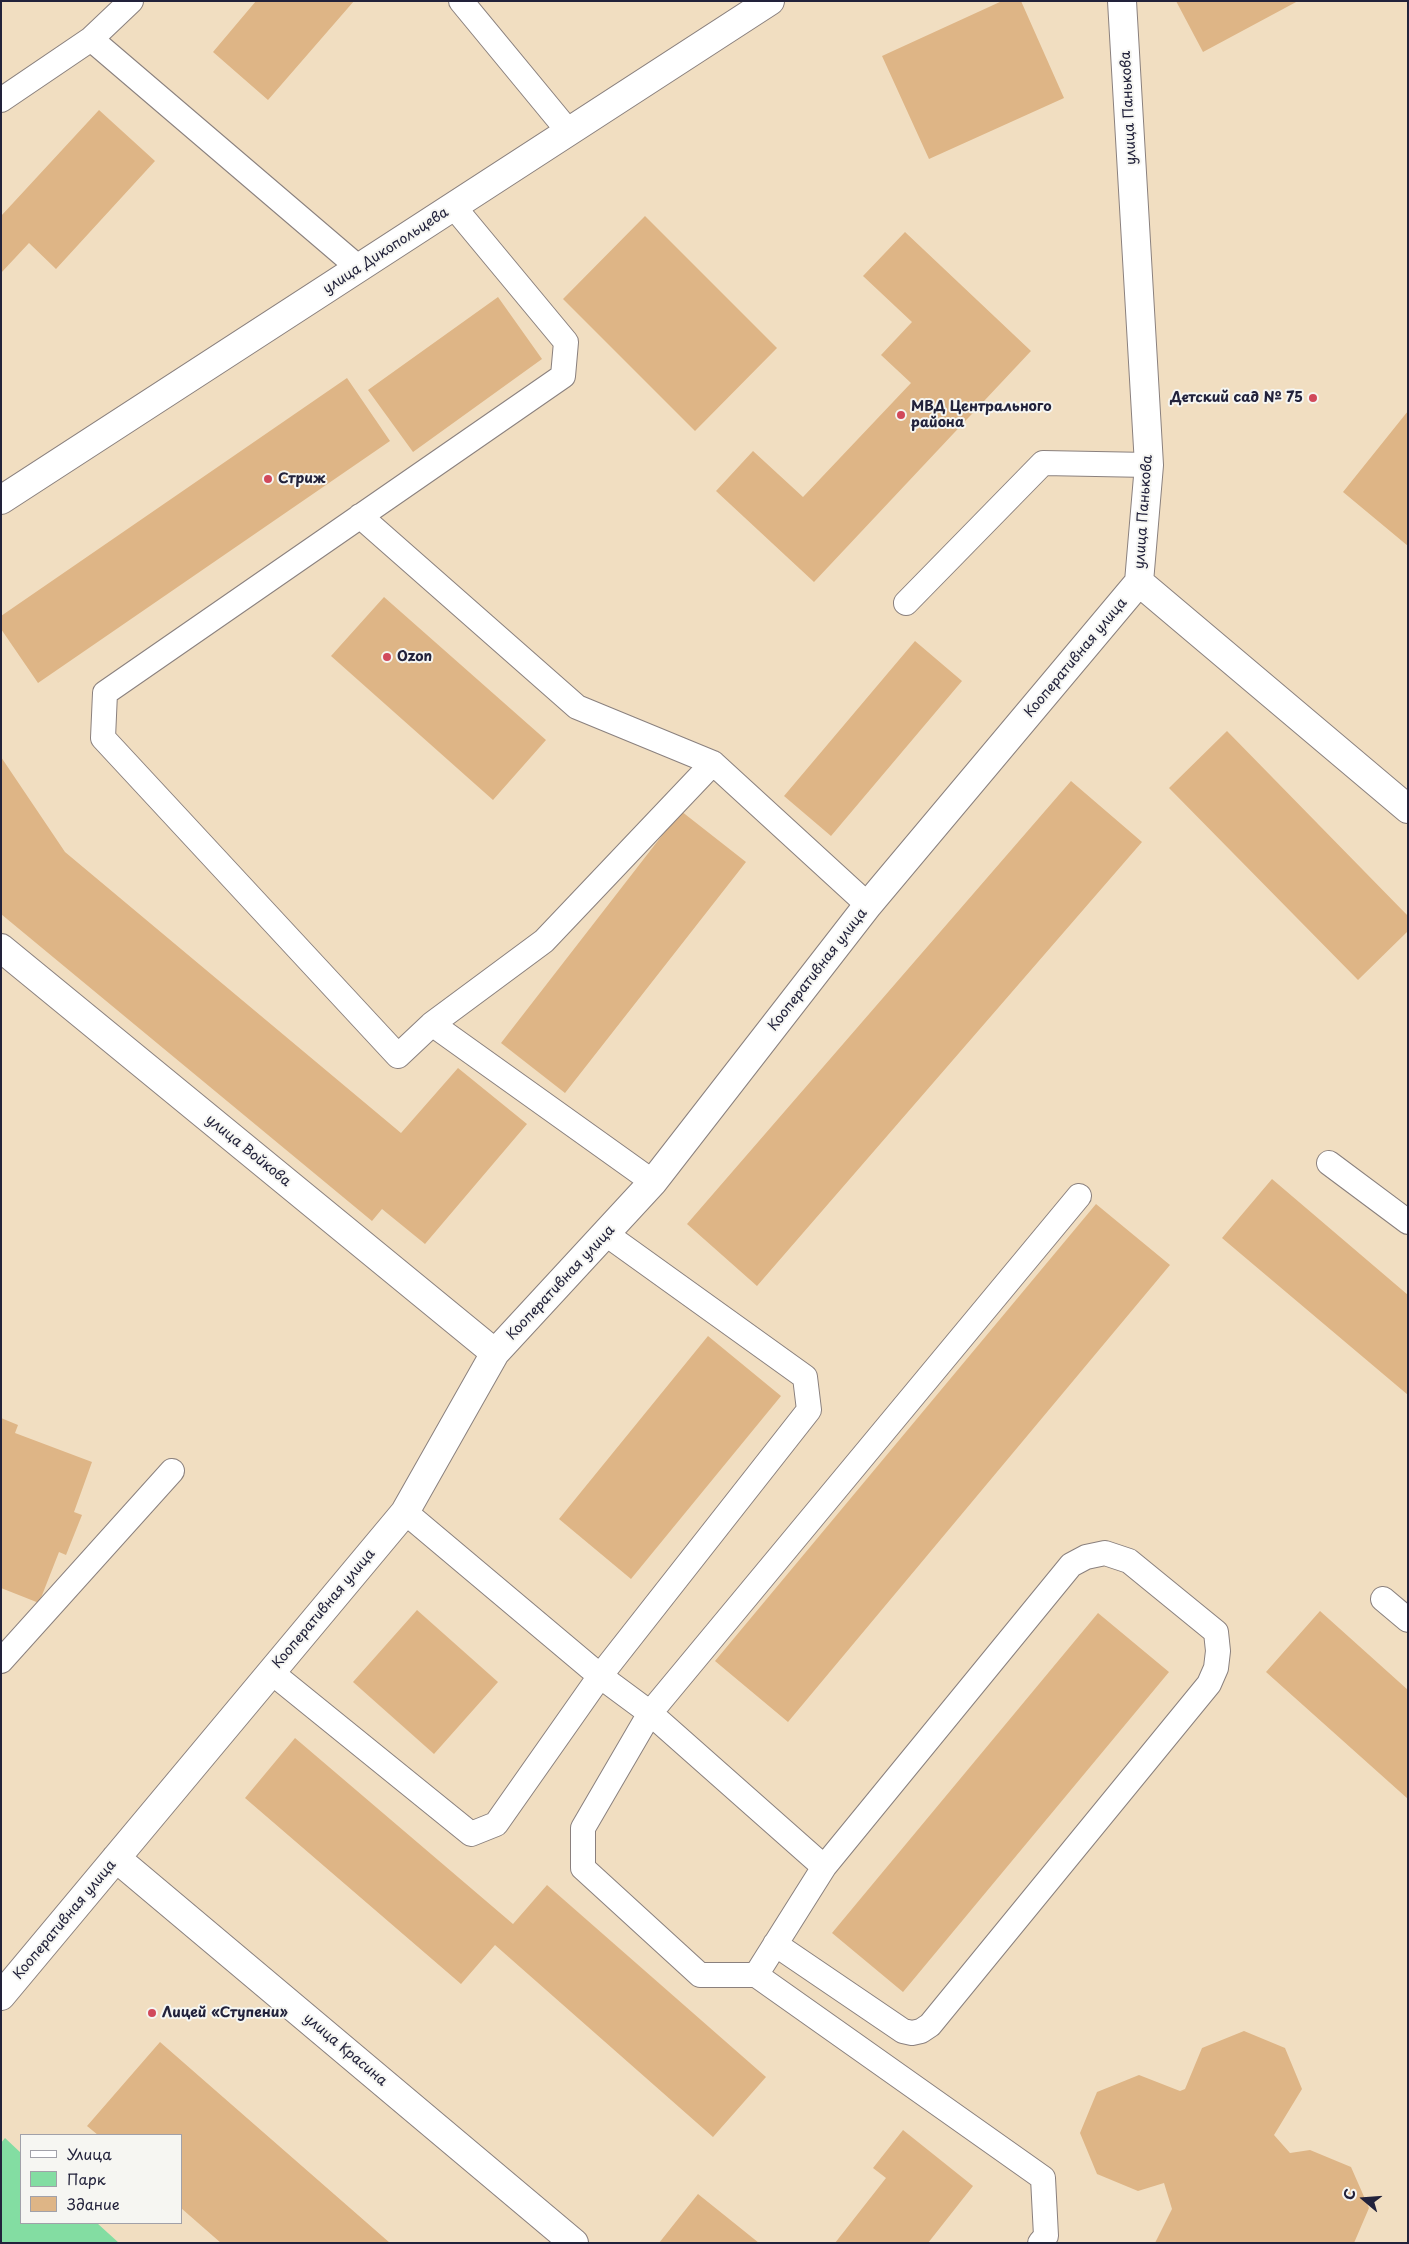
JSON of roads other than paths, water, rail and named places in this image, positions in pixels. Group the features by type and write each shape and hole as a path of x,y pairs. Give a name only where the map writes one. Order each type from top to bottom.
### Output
{"street":[{"name":"улица Дикопольцева","path":"1,500 770,1"},
{"name":"улица Панькова","path":"1122,1 1149,464 1139,582 1408,809"},
{"name":"Кооперативная улица","path":"1,1996 405,1512 495,1353 653,1182 868,905 1139,582"},
{"name":"улица Войкова","path":"1,948 495,1353"},
{"name":"улица Красина","path":"116,1858 574,2243"}],"lane":[{"path":"1,100 91,39 131,1"},
{"path":"461,1 569,132"},
{"path":"91,39 359,268"},
{"path":"454,207 566,342 563,376 104,693 103,738 398,1056 432,1024 544,941 713,763"},
{"path":"906,603 1043,463 1149,464"},
{"path":"360,516 577,707 713,763 868,905"},
{"path":"432,1024 653,1182"},
{"path":"1329,1163 1408,1222"},
{"path":"1040,2243 1046,2236 1043,2178 756,1975 700,1975 583,1868 583,1828 650,1713 1079,1196"},
{"path":"271,1672 470,1834 496,1824 600,1676 809,1410 805,1377 606,1234"},
{"path":"1,1661 172,1471"},
{"path":"405,1512 600,1676 650,1713 824,1867"},
{"path":"756,1975 775,1944 824,1867 1071,1565 1086,1557 1105,1552 1130,1560 1216,1632 1218,1651 1216,1668 1209,1684 930,2024 921,2031 912,2033 903,2031 775,1944"},
{"path":"1383,1599 1408,1620"}],"place":[{"name":"Детский сад № 75","path":"1313,398"},
{"name":"МВД Центрального района","path":"901,415"},
{"name":"Стриж","path":"268,479"},
{"name":"Ozon","path":"387,657"},
{"name":"Лицей «Ступени»","path":"152,2013"}]}
